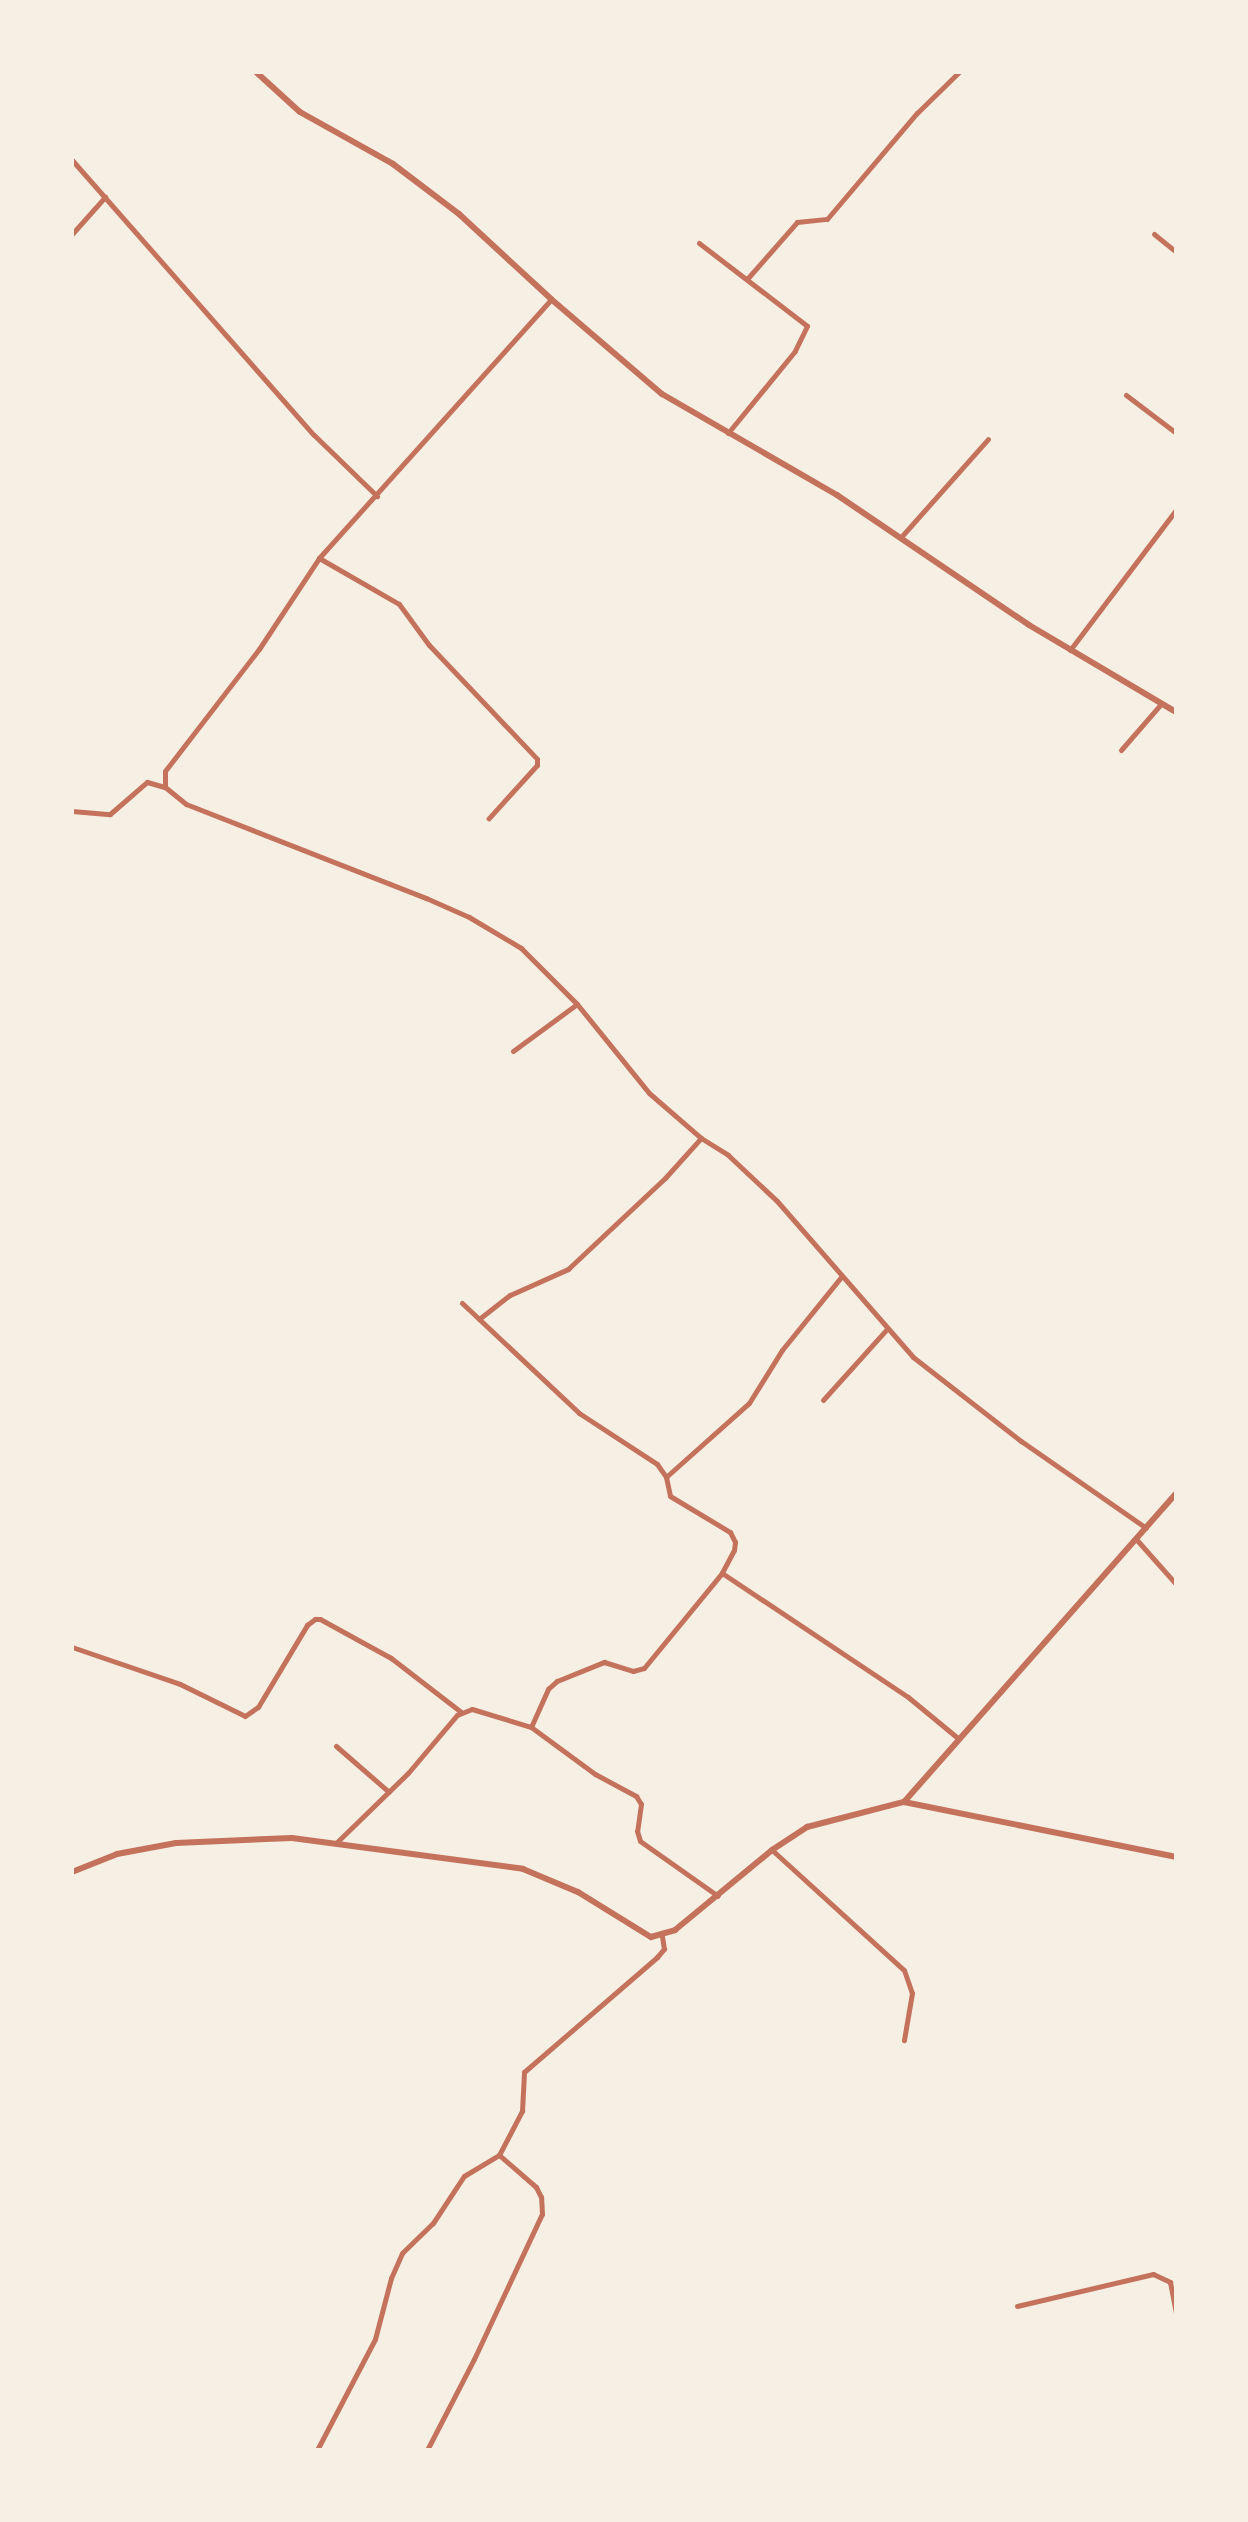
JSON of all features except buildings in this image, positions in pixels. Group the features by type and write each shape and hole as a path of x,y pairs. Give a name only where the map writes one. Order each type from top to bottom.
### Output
{"street":[{"path":"256,72 300,112 393,164 459,214 638,376 728,434 837,495 984,595 1176,712"},
{"path":"747,279 797,222 827,219 917,113 959,72"},
{"path":"72,160 284,402 377,496"},
{"path":"72,234 105,197"},
{"path":"1154,234 1176,252"},
{"path":"699,243 807,326 795,351 728,434"},
{"path":"165,787 165,771 259,649 319,558 551,299"},
{"path":"1126,395 1176,433"},
{"path":"901,537 988,439"},
{"path":"1070,650 1176,510"},
{"path":"319,558 351,579 388,595 404,609 429,645 537,759 537,765 489,818"},
{"path":"1121,750 1161,704"},
{"path":"72,811 110,814 147,782 165,787 186,804 469,917 521,948 577,1004 649,1093 761,1184 887,1329 933,1374 1046,1460 1146,1528"},
{"path":"513,1051 577,1004"},
{"path":"479,1319 510,1295 568,1269 665,1178 701,1138"},
{"path":"666,1477 749,1403 782,1350 842,1276"},
{"path":"462,1303 579,1413 607,1435 644,1454 666,1477 670,1496 733,1537 734,1550 722,1573 641,1671 604,1662 557,1681 548,1689 531,1727"},
{"path":"823,1400 887,1329"},
{"path":"904,1802 1176,1494"},
{"path":"1136,1539 1176,1584"},
{"path":"722,1573 896,1688 959,1739"},
{"path":"72,1647 180,1684 245,1716 258,1707 307,1625 320,1619 391,1658 461,1712"},
{"path":"336,1843 389,1792 461,1712 472,1709 531,1727 595,1774 636,1796 641,1804 637,1831 640,1841 718,1896"},
{"path":"336,1746 389,1792"},
{"path":"72,1872 104,1857 176,1843 292,1838 523,1869 578,1892 646,1935 662,1936 675,1930 772,1850 820,1821 904,1802 1176,1857"},
{"path":"772,1850 904,1970 912,1993 904,2040"},
{"path":"317,2450 375,2339 391,2278 402,2253 433,2223 464,2176 499,2155 522,2111 524,2072 657,1957 664,1949 662,1936"},
{"path":"427,2450 542,2214 541,2197 536,2187 499,2155"},
{"path":"1017,2306 1153,2274 1170,2282 1176,2313"}]}
